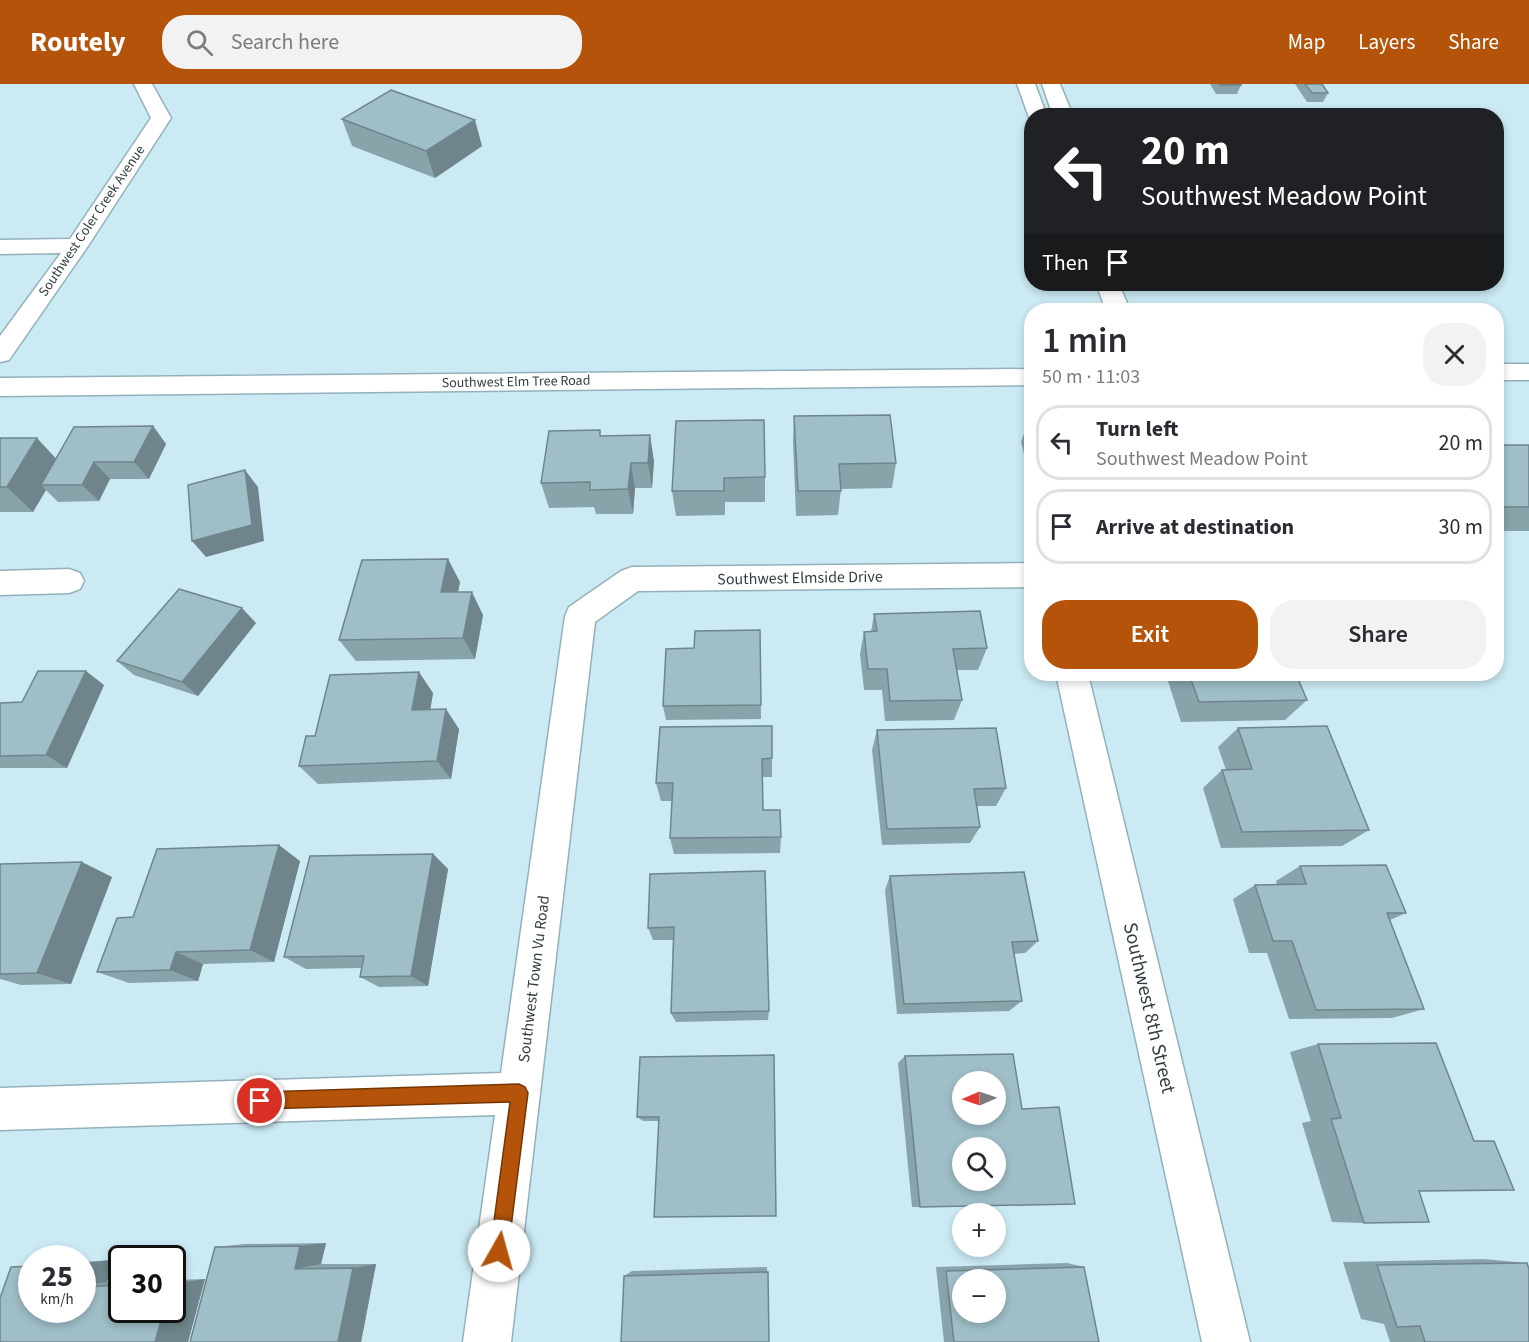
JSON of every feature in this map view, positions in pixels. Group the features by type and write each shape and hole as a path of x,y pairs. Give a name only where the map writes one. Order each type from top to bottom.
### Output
{"street":[{"name":"Southwest Coler Creek Avenue","path":"0,354 77,246 160,118 144,84"},
{"path":"1026,84 1034,108"},
{"path":"1051,84 1060,108"},
{"path":"0,247 77,246"},
{"path":"1504,372 1529,372"},
{"name":"Southwest Elm Tree Road","path":"0,387 1024,377"},
{"name":"Southwest Elmside Drive","path":"580,616 632,579 1024,575"},
{"path":"0,583 69,581"},
{"name":"Southwest Town Vu Road","path":"488,1342 580,616"},
{"name":"Southwest 8th Street","path":"1074,681 1226,1342"},
{"path":"0,1109 519,1093"}],"building":[{"path":"1305,84 1322,84 1328,93 1312,93"},
{"path":"391,90 475,120 426,151 342,119"},
{"path":"890,415 896,463 839,464 841,491 798,491 794,416"},
{"path":"764,420 765,477 724,478 724,491 672,491 676,421"},
{"path":"153,426 134,462 94,462 82,485 41,485 74,427"},
{"path":"600,430 600,436 650,435 648,463 631,463 628,489 590,490 590,482 541,483 549,431"},
{"path":"0,438 37,438 7,487 0,487"},
{"path":"1504,445 1529,445 1529,507 1504,507"},
{"path":"245,470 252,525 192,541 188,485"},
{"path":"448,559 441,592 472,592 463,638 339,640 362,560"},
{"path":"179,589 242,608 182,682 117,661"},
{"path":"980,611 987,648 953,649 962,700 890,701 887,669 868,669 864,632 877,631 874,614"},
{"path":"760,630 761,705 663,706 666,649 694,648 695,631"},
{"path":"38,671 86,671 46,755 0,756 0,703 22,702"},
{"path":"419,672 412,710 446,709 437,761 299,766 306,736 315,736 330,675"},
{"path":"1192,681 1299,681 1307,700 1199,702"},
{"path":"772,726 772,758 762,759 763,810 780,810 781,837 670,838 673,783 656,783 660,727"},
{"path":"1327,726 1369,830 1242,832 1222,770 1252,769 1238,728"},
{"path":"996,728 1006,788 974,789 980,827 887,829 877,730"},
{"path":"279,845 250,950 176,952 170,970 97,972 117,918 133,917 157,849"},
{"path":"433,854 411,976 360,977 364,956 284,957 310,856"},
{"path":"82,862 37,973 0,974 0,864"},
{"path":"1386,865 1406,913 1387,913 1424,1009 1316,1010 1292,941 1273,941 1255,885 1306,884 1300,866"},
{"path":"765,871 769,1011 671,1013 674,927 648,928 650,874"},
{"path":"1024,872 1038,941 1012,942 1022,1001 904,1004 890,876"},
{"path":"1436,1043 1474,1141 1494,1141 1514,1190 1419,1191 1429,1222 1364,1223 1331,1119 1341,1118 1318,1044"},
{"path":"1013,1054 1022,1109 1059,1107 1075,1204 1006,1205 1006,1203 952,1203 952,1206 920,1207 905,1056"},
{"path":"774,1055 776,1216 654,1217 659,1117 637,1117 640,1057"},
{"path":"300,1246 295,1269 353,1268 338,1342 190,1342 215,1247"},
{"path":"1527,1263 1529,1269 1529,1342 1425,1342 1420,1326 1397,1327 1377,1265"},
{"path":"11,1267 18,1267 18,1323 96,1323 96,1286 108,1286 108,1323 160,1323 155,1342 0,1342 0,1298"},
{"path":"1084,1267 1099,1342 954,1342 946,1271 952,1271 952,1323 1006,1323 1006,1269"},
{"path":"768,1272 769,1342 621,1342 624,1276"}],"route":[{"path":"260,1101 519,1093 499,1251"}]}
